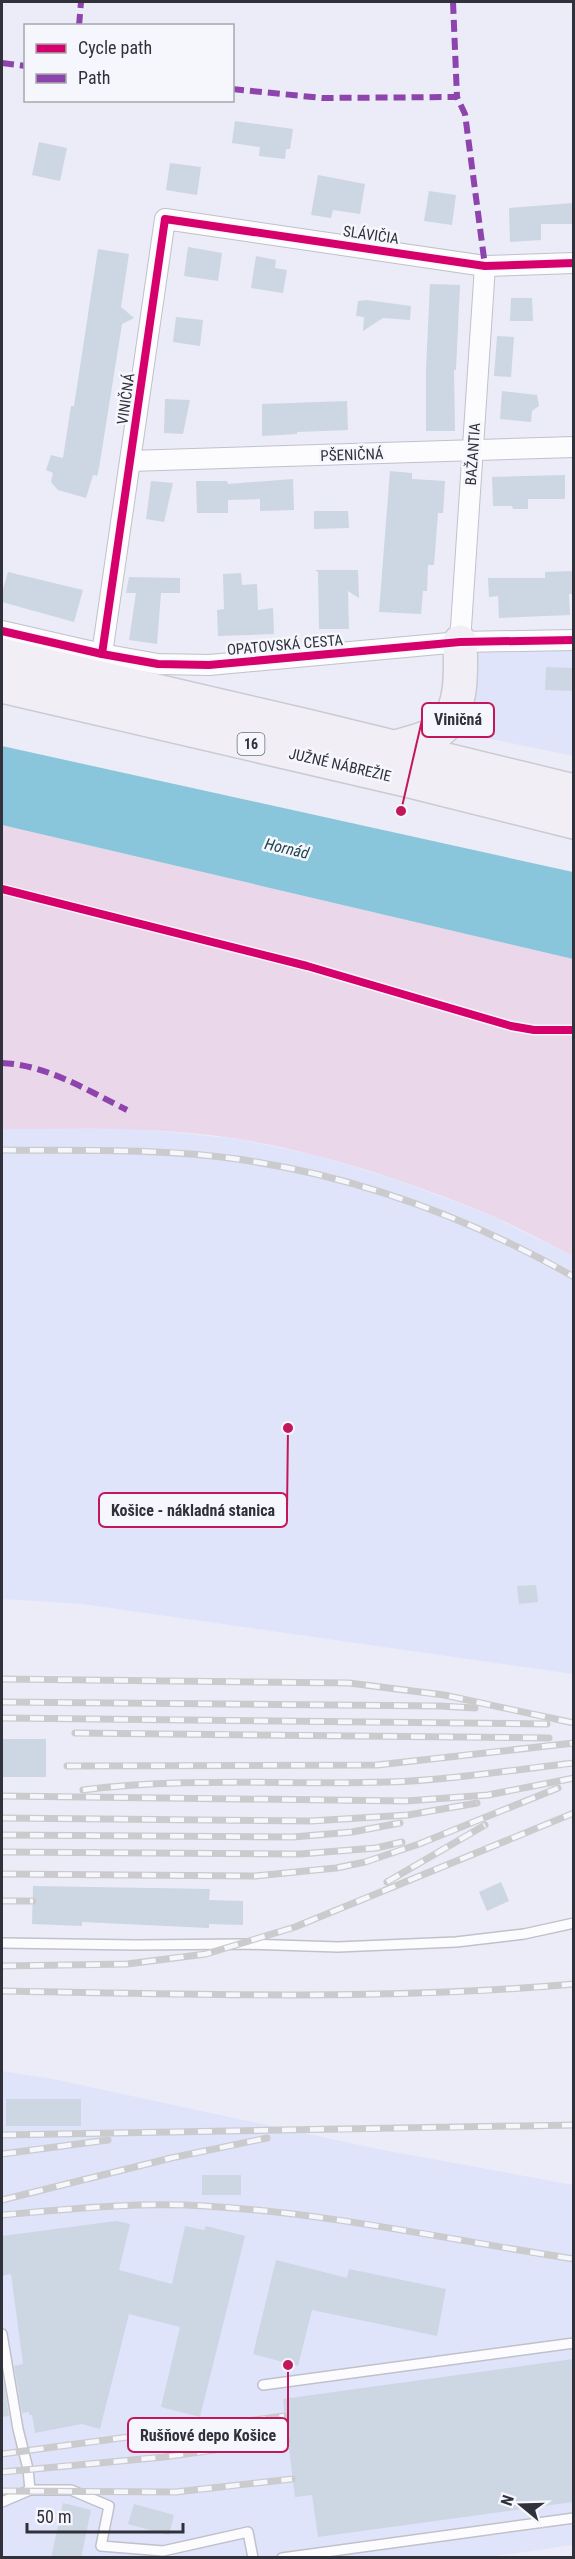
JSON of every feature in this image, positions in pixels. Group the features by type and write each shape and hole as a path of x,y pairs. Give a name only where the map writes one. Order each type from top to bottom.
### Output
{"highway":[{"path":"460,642 457,704 467,736 497,772"},
{"name":"JUŽNÉ NÁBREŽIE","path":"2,655 573,791"},
{"name":"JUŽNÉ NÁBREŽIE","path":"2,686 410,781 573,822"},
{"path":"396,747 438,732 451,718 457,704"}],"street":[{"name":"SLÁVIČIA","path":"165,219 485,266 573,263"},
{"name":"VINIČNÁ","path":"102,654 165,219"},
{"name":"BAŽANTIA","path":"460,642 485,266"},
{"name":"PŠENIČNÁ","path":"130,461 573,447"},
{"name":"OPATOVSKÁ CESTA","path":"2,631 102,654 158,664 209,665 460,642 573,640"}],"lane":[{"path":"2,1943 136,1946 243,1944 338,1947 456,1942 524,1935 573,1923"},
{"path":"2,2334 30,2490"},
{"path":"263,2385 573,2343"},
{"path":"2,2502 30,2490 71,2490 109,2506 101,2546 163,2551 248,2532 253,2558"},
{"path":"282,2558 573,2518"}],"shaded area":[{"path":"573,640 573,756 481,737 457,704 460,642"},
{"path":"2,825 573,959 573,1256 506,1222 453,1200 363,1169 270,1145 179,1132 120,1129 2,1129"},
{"path":"2,1129 140,1129 237,1139 315,1155 397,1180 485,1213 573,1256 573,1674 82,1604 2,1599"},
{"path":"2,2071 53,2079 378,2149 573,2185 573,2545 482,2558 2,2557"}],"water":[{"name":"Hornád","path":"2,746 573,872 573,959 2,825"}],"building":[{"path":"235,121 293,129 290,149 286,149 285,159 259,156 260,147 232,143"},
{"path":"39,142 67,148 60,181 32,175"},
{"path":"170,163 201,167 197,195 166,190"},
{"path":"318,175 365,184 360,214 333,210 331,218 311,215"},
{"path":"429,191 456,195 452,225 424,221"},
{"path":"573,203 573,224 541,224 541,240 510,242 509,208"},
{"path":"188,247 222,253 218,281 184,276"},
{"path":"98,249 129,254 121,307 134,318 122,324 99,468 97,476 93,475 86,498 58,490 51,482 53,473 46,470 51,455 63,458 71,406 74,406"},
{"path":"256,256 276,260 275,268 287,270 283,293 251,288"},
{"path":"430,284 460,285 456,370 454,370 455,431 426,431"},
{"path":"511,298 532,298 533,321 510,321"},
{"path":"358,301 411,306 410,320 383,318 363,331 364,317 356,316"},
{"path":"176,317 203,320 200,346 173,342"},
{"path":"497,336 514,337 511,377 494,376"},
{"path":"502,391 537,395 539,406 532,411 531,422 500,419"},
{"path":"165,399 190,400 183,434 164,433"},
{"path":"347,401 348,430 262,436 262,404"},
{"path":"390,471 412,473 412,479 445,481 443,513 438,513 434,565 428,565 427,591 423,591 421,614 379,612"},
{"path":"565,475 565,499 528,499 528,509 493,506 492,477"},
{"path":"293,479 294,510 260,511 260,499 228,500 228,513 197,513 196,481 227,481 228,484"},
{"path":"151,481 173,483 164,522 146,519"},
{"path":"314,511 348,511 349,528 314,529"},
{"path":"315,570 358,570 359,598 348,591 349,629 319,629 318,572"},
{"path":"573,571 573,594 569,594 570,615 499,618 498,596 489,597 488,578 545,578 545,572"},
{"path":"8,572 83,590 74,622 2,602"},
{"path":"241,573 242,585 257,584 258,610 273,608 274,634 218,636 217,610 224,609 223,574"},
{"path":"129,577 180,578 180,593 161,593 157,644 129,640 136,593 126,593"},
{"path":"546,667 573,668 573,691 545,690"},
{"path":"536,1585 538,1602 519,1604 517,1586"},
{"path":"2,1739 46,1739 46,1777 2,1777"},
{"path":"501,1882 509,1901 487,1911 479,1892"},
{"path":"33,1886 210,1889 209,1900 243,1901 243,1925 209,1924 209,1928 82,1922 82,1926 32,1924"},
{"path":"6,2099 81,2099 81,2126 6,2126"},
{"path":"202,2175 241,2175 241,2195 202,2195"},
{"path":"116,2221 130,2224 119,2270 172,2284 185,2226 204,2230 206,2226 245,2236 200,2417 161,2407 180,2327 129,2314 100,2429 82,2424 35,2433 32,2415 29,2415 29,2412 22,2413 14,2366 23,2364 11,2274 2,2276 2,2236"},
{"path":"276,2260 347,2278 349,2269 446,2289 437,2336 312,2310 298,2366 253,2354"},
{"path":"573,2359 573,2502 318,2537 312,2495 295,2497 283,2399"},
{"path":"2,2372 9,2416 2,2417"},
{"path":"63,2503 91,2510 81,2558 51,2558"},
{"path":"134,2504 174,2515 169,2535 128,2524"}],"railway":[{"path":"2,1150 120,1151 208,1155 325,1176 369,1188 453,1218 574,1277"},
{"path":"2,1679 349,1683 444,1695 574,1723"},
{"path":"2,1702 475,1708"},
{"path":"2,1718 547,1724"},
{"path":"75,1733 549,1738"},
{"path":"67,1766 377,1765 574,1743"},
{"path":"83,1790 159,1784 411,1781 574,1763"},
{"path":"2,1796 406,1801 488,1795 574,1778"},
{"path":"2,1874 255,1876 336,1868 365,1862 419,1844 558,1788"},
{"path":"2,1818 311,1821 408,1815 477,1803"},
{"path":"2,1966 127,1964 206,1954 295,1927 574,1813"},
{"path":"2,1835 293,1837 352,1832 400,1823"},
{"path":"387,1882 485,1825"},
{"path":"2,1852 300,1854 376,1848 402,1842"},
{"path":"2,1901 33,1901"},
{"path":"2,1991 288,1995 431,1993 574,1984"},
{"path":"2,2135 574,2125"},
{"path":"2,2200 171,2158 267,2138"},
{"path":"2,2154 108,2140"},
{"path":"2,2215 103,2207 205,2206 344,2221 574,2259"},
{"path":"2,2454 284,2416"},
{"path":"2,2472 164,2457 287,2440"},
{"path":"2,2491 176,2492 292,2479"}],"marked path":[{"path":"79,24 81,2"},
{"path":"453,2 457,97"},
{"path":"2,63 24,66"},
{"path":"234,89 322,98 457,97 465,114 485,266"},
{"path":"2,1063 51,1073 127,1110"}],"cycle path":[{"path":"102,654 165,219 485,266 574,263"},
{"path":"2,631 102,654 158,664 209,665 460,642 574,640"},
{"path":"2,889 307,966 511,1026 534,1030 574,1030"}],"place":[{"name":"Viničná","path":"401,811"},
{"name":"Košice - nákladná stanica","path":"288,1428"},
{"name":"Rušňové depo Košice","path":"288,2365"}]}
